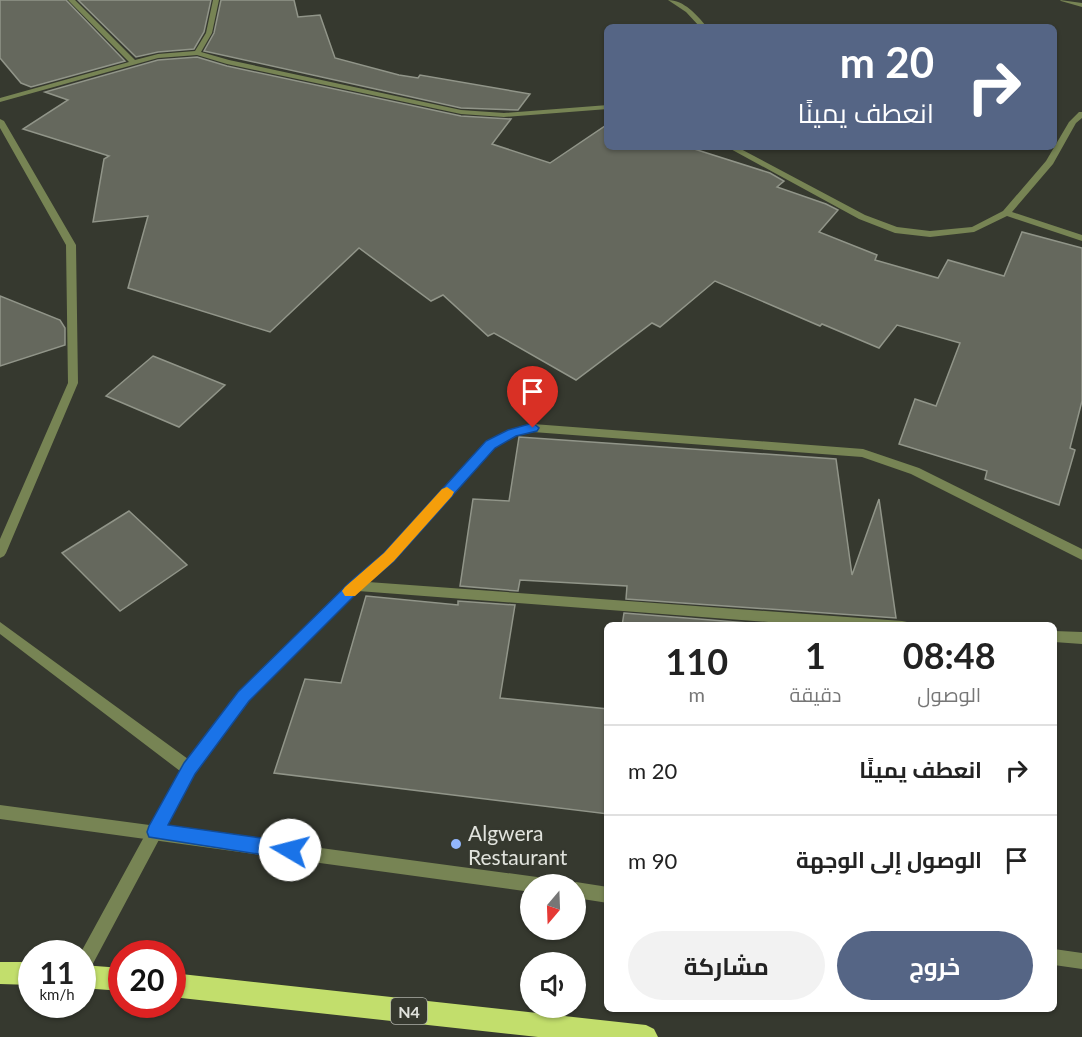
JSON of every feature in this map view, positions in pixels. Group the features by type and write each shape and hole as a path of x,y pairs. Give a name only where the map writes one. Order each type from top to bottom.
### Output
{"highway":[{"path":"0,973 18,974"},
{"name":"N4","path":"186,987 646,1037"}],"street":[{"path":"71,0 133,62"},
{"path":"197,53 209,33 216,0"},
{"path":"671,0 688,11 701,24"},
{"path":"1063,0 1082,5"},
{"path":"0,100 158,56 197,53 227,62 461,112 504,116 604,107"},
{"path":"1057,150 1071,125 1082,114"},
{"path":"0,121 71,245 73,383 0,554"},
{"path":"1071,125 1082,128"},
{"path":"737,150 862,216 895,230 930,234 974,229 1006,213 1050,162 1057,150"},
{"path":"1006,213 1082,238"},
{"path":"96,942 189,769 244,697 355,586 389,557 490,445 512,433 533,428 863,453 915,471 1082,555"},
{"path":"355,586 847,622"},
{"path":"0,627 189,769"},
{"path":"1057,636 1082,638"},
{"path":"0,812 520,883"},
{"path":"586,892 604,894"},
{"path":"1057,957 1082,961"}],"building":[{"path":"0,0 66,0 125,61 31,87 21,83 0,58"},
{"path":"78,0 211,0 204,32 194,49 158,52 136,57"},
{"path":"221,0 294,0 298,17 320,15 335,58 399,75 418,78 420,75 530,94 518,110 461,108 204,51 214,33"},
{"path":"197,57 227,66 461,116 511,119 492,144 550,163 604,127 604,150 697,150 770,173 784,181 777,187 838,210 819,232 877,255 875,260 938,278 948,260 1004,276 1022,232 1082,248 1082,401 1070,448 1075,450 1059,505 985,479 987,471 899,444 915,399 936,406 960,343 897,325 879,348 822,324 820,326 715,281 660,327 652,323 576,380 494,333 488,336 443,295 431,301 359,248 270,332 128,288 148,216 93,222 104,159 109,156 23,129 68,100 45,92 158,60"},
{"path":"0,296 60,320 65,328 65,345 0,366"},
{"path":"153,356 225,385 179,427 106,396"},
{"path":"519,437 836,459 852,575 879,499 896,618 626,599 627,586 520,580 518,591 460,586 473,499 509,501"},
{"path":"129,511 187,565 120,611 62,553"},
{"path":"366,596 458,605 458,601 515,605 500,698 604,709 604,814 274,773 305,679 341,683"},
{"path":"624,613 735,622 623,622"}],"slow traffic":[{"path":"350,591 389,557 447,492"}],"place":[{"name":"Algwera Restaurant","path":"456,844"}],"route":[{"path":"290,850 156,832 189,769 244,697 355,586 389,557 490,445 512,433 533,428"}]}
